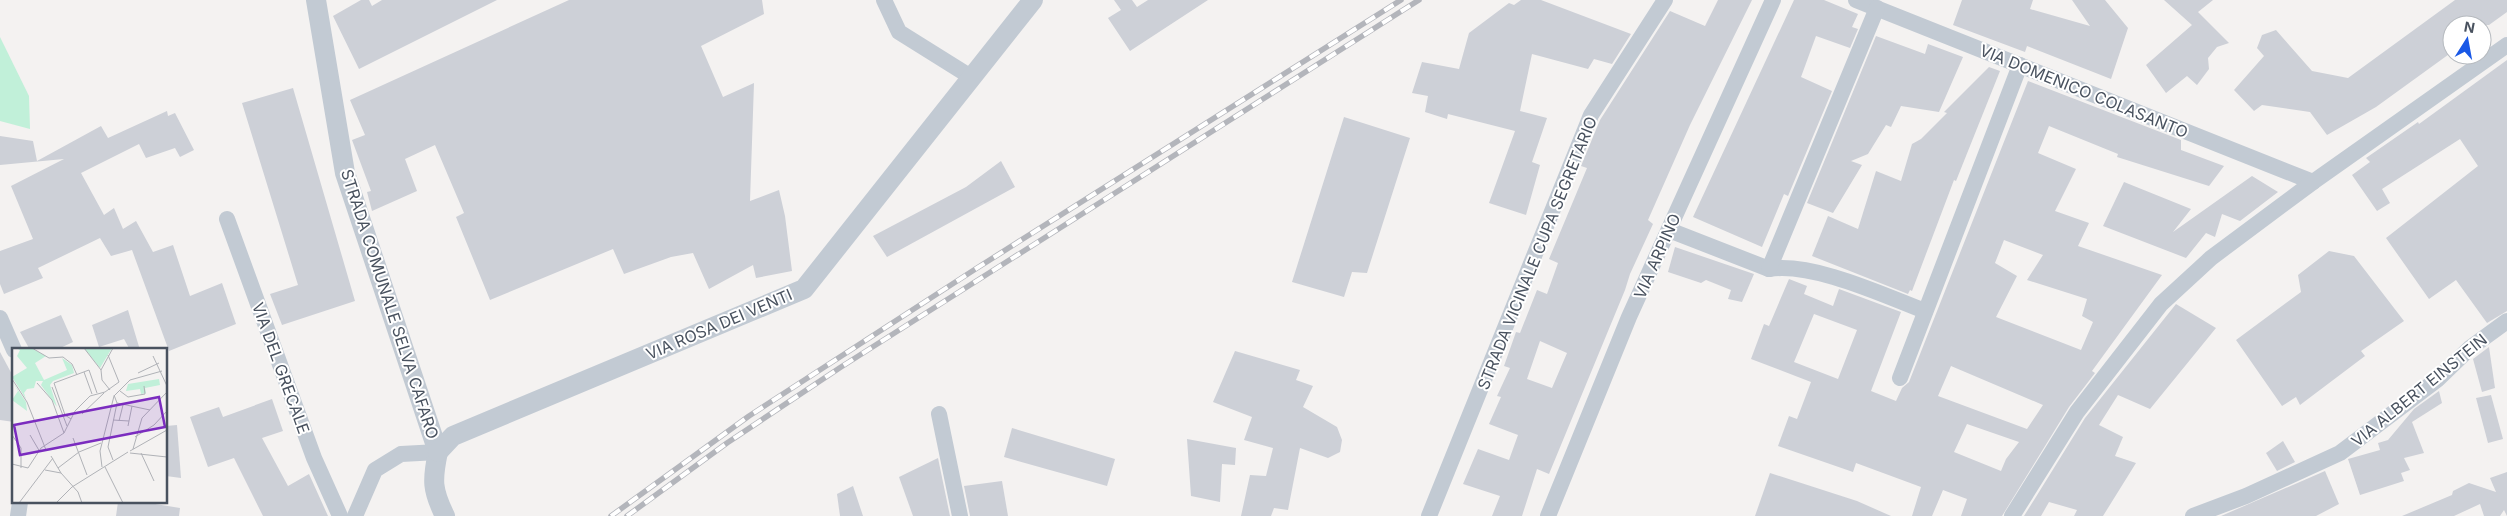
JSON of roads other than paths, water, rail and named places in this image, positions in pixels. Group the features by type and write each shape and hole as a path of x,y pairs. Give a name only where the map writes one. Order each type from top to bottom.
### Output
{"street":[{"name":"STRADA COMUNALE SELVA CAFARO","path":"316,0 345,173 438,452 432,476 435,496 445,516"},
{"path":"884,0 899,32 971,77"},
{"name":"VIA ROSA DEI VENTI","path":"438,452 453,436 804,289 1033,0"},
{"name":"STRADA VICINALE CUPA SEGRETARIO","path":"1429,516 1591,115 1665,0"},
{"name":"VIA ARPINO","path":"1548,516 1629,317 1773,0"},
{"name":"VIA DOMENICO COLASANTO","path":"1856,0 2313,182"},
{"path":"1769,269 1877,8"},
{"path":"2012,516 2077,412 2161,304 2211,258 2313,182 2507,45"},
{"path":"1900,378 2020,66"},
{"name":"VIA DEL GRECALE","path":"227,219 314,458 340,516"},
{"path":"1669,230 1769,269 1786,266 1851,283 1925,311"},
{"path":"0,318 13,348"},
{"name":"VIA ALBERT EINSTEIN","path":"2193,516 2246,496 2340,453 2438,378 2470,348 2507,321"},
{"path":"939,414 960,516"},
{"path":"355,516 375,470 402,454 438,452"}],"railway":[{"path":"611,516 749,416 977,268 1401,0"},
{"path":"627,516 727,443 841,367 1419,0"}]}
